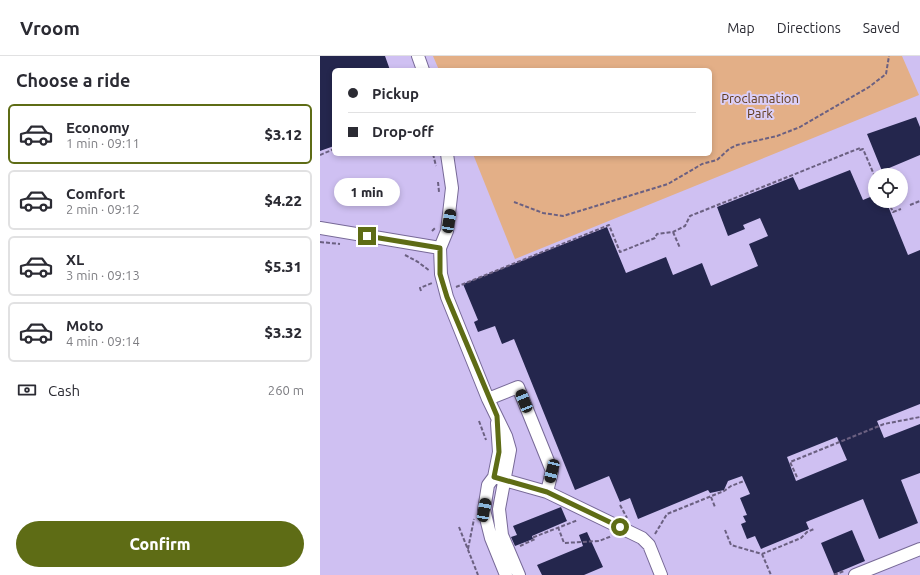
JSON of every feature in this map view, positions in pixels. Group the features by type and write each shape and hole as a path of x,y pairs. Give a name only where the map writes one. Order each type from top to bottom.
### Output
{"street":[{"path":"418,56 422,68"},
{"path":"447,156 452,188 451,206 447,231 440,248 440,274 447,297 488,399 497,416 499,452 499,509 502,535 519,575"},
{"path":"320,228 440,248"},
{"path":"488,399 518,387 552,471 547,492"},
{"path":"506,575 491,538 484,510 488,484 499,479 547,492 642,538 649,545 661,575"},
{"path":"855,575 920,549"}],"path":[{"path":"514,202 543,214 563,216 668,184 702,164 717,160 737,145 777,136 800,127 869,87 886,74 889,56"},
{"path":"453,288 609,224 620,252 655,238 658,234 673,232 685,226 690,216 860,148 860,150 863,149 871,168"},
{"path":"320,155 332,150"},
{"path":"434,156 437,168"},
{"path":"438,175 440,195"},
{"path":"910,205 920,201"},
{"path":"891,208 893,212 901,209"},
{"path":"432,231 437,226"},
{"path":"673,232 680,248"},
{"path":"320,242 344,244"},
{"path":"401,253 428,268 432,275"},
{"path":"421,292 420,288 435,282"},
{"path":"797,478 790,462 884,424 920,417"},
{"path":"649,531 656,534 667,514 711,497 744,481"},
{"path":"711,497 715,507"},
{"path":"620,505 630,521"},
{"path":"515,548 535,539 534,537 578,520"},
{"path":"459,527 478,575"},
{"path":"558,528 564,543 599,540 612,536 619,539"},
{"path":"725,530 731,545 762,554 801,538 807,532 814,529"},
{"path":"762,554 770,575"}],"green space":[{"name":"Proclamation Park","path":"433,56 902,56 919,95 515,259 474,156 712,156 712,68 438,68"}],"building":[{"path":"320,56 385,56 389,68 332,68 332,147 320,151"},
{"path":"916,117 920,127 920,155 889,168 881,168 867,134"},
{"path":"850,170 863,200 868,198 868,208 889,208 908,255 920,250 920,404 877,421 884,438 920,424 920,473 901,480 918,523 879,539 863,499 806,522 809,529 761,549 755,536 747,539 741,524 746,522 743,516 747,515 740,498 750,494 742,476 728,481 724,490 710,493 708,490 638,519 630,498 620,502 609,476 575,490 514,339 502,344 495,326 478,332 474,322 478,320 463,284 607,227 626,273 666,257 673,275 702,263 711,286 758,266 749,244 768,236 760,218 743,225 745,229 728,236 717,207 793,177 799,190","holes":["837,437 847,460 796,481 787,457"]},
{"path":"561,507 567,521 532,536 533,539 515,546 511,537 517,535 513,526"},
{"path":"852,530 865,561 834,574 821,543"},
{"path":"587,532 603,567 584,575 542,575 537,565 583,546 579,535"}],"route":[{"path":"367,236 440,248 440,274 447,297 488,399 497,416 499,452 494,477 547,492 620,527"}]}
